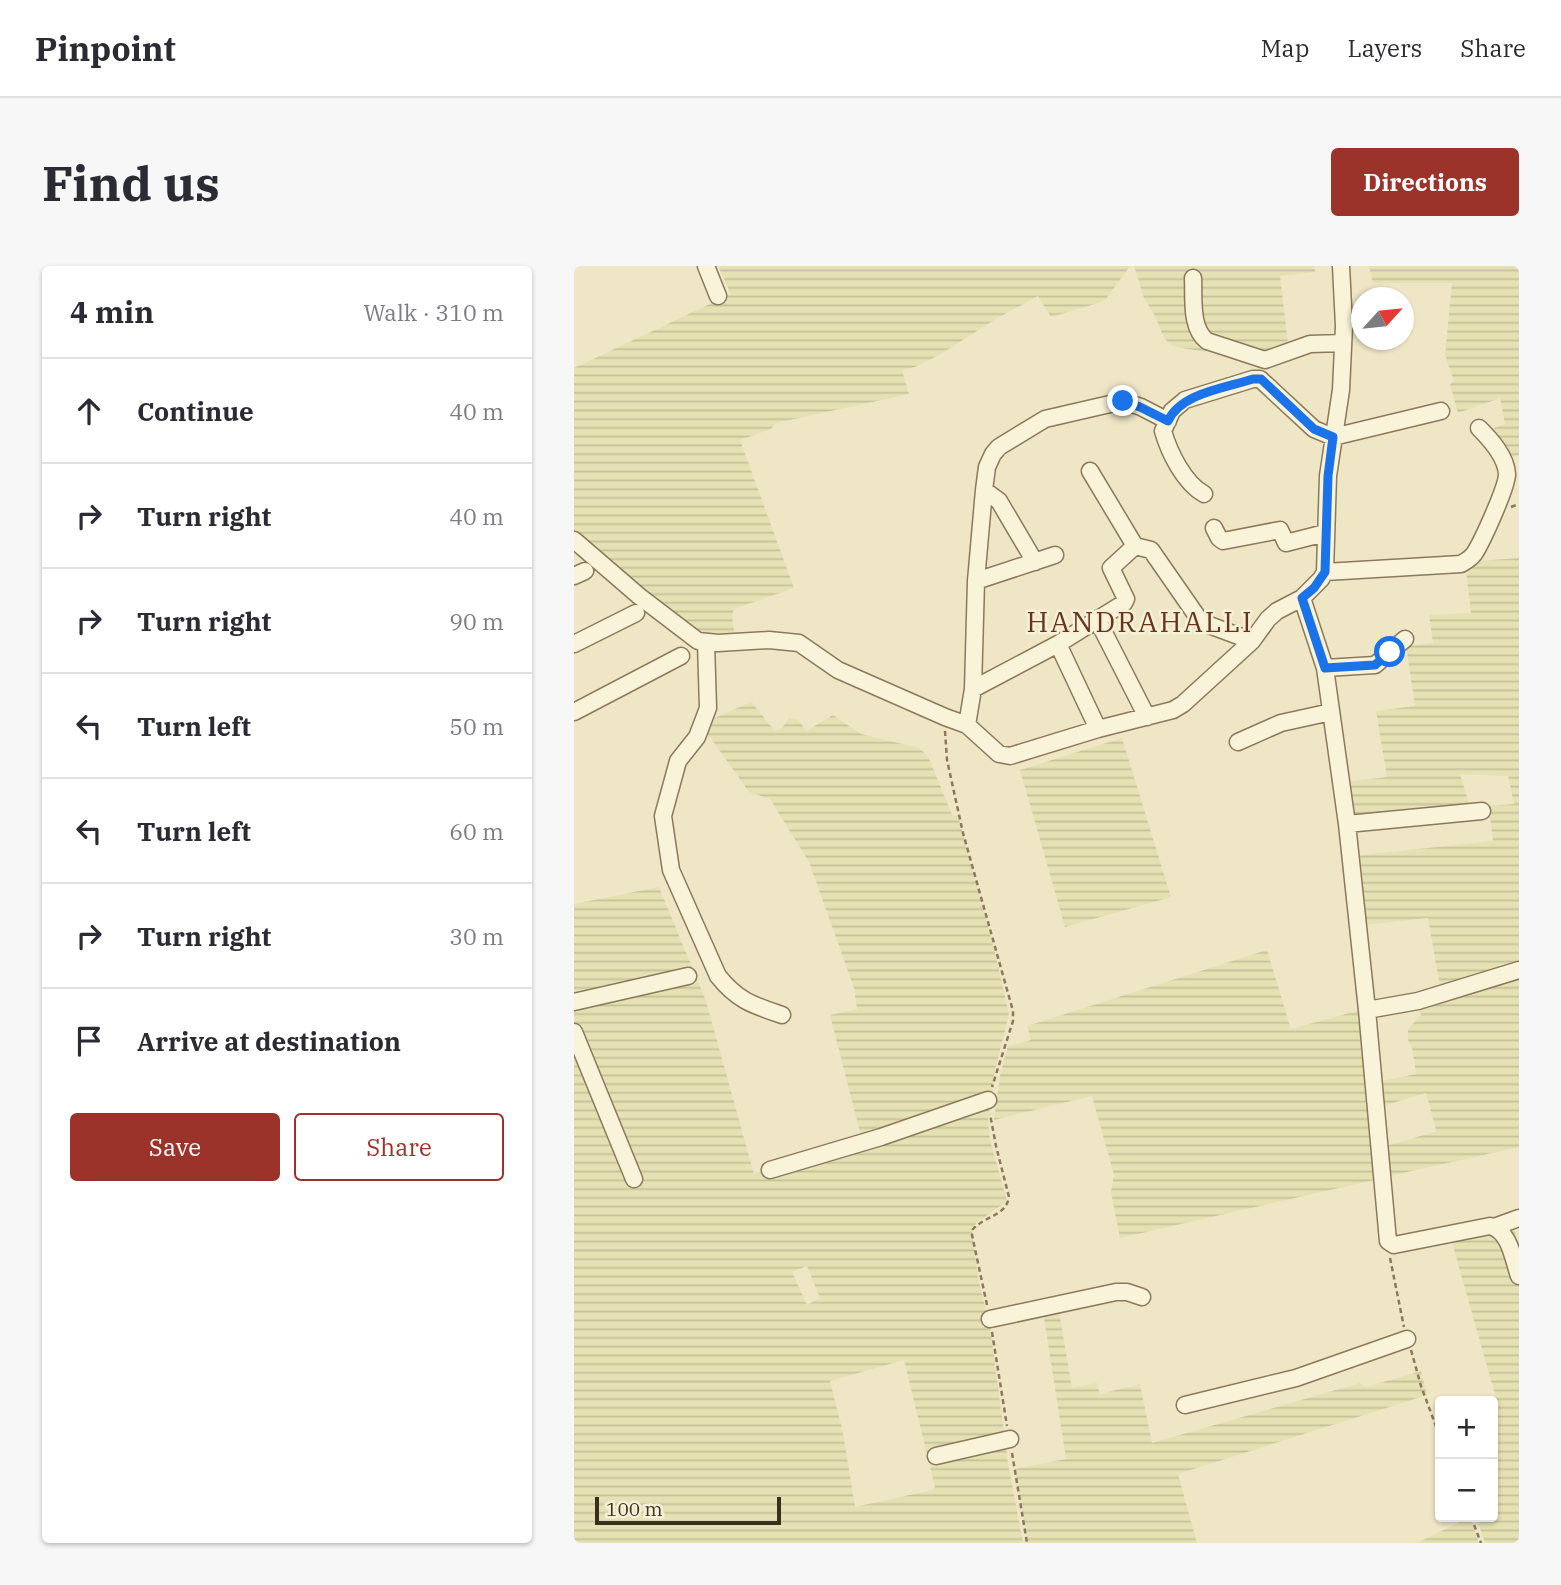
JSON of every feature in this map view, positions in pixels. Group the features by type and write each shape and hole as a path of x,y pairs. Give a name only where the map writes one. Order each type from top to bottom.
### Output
{"street":[{"path":"706,266 718,296"},
{"path":"574,540 692,637 706,643 769,640 799,643 838,670 967,725 999,754 1010,756 1173,710 1252,641 1277,611 1302,598 1314,588 1325,572 1325,533 1333,437 1341,390 1341,266"},
{"path":"1193,278 1196,325 1207,341 1265,360 1310,344 1343,343"},
{"path":"1203,494 1191,484 1169,447 1163,431 1172,411 1185,400 1253,379 1261,379 1314,429 1333,437 1440,411"},
{"path":"967,725 973,689 976,582 984,490 988,467 999,447 1045,419 1123,401 1168,421"},
{"path":"1325,572 1461,564 1468,560 1474,554 1492,516 1507,477 1506,468 1495,445 1479,428"},
{"path":"1090,471 1135,546 1151,550 1201,622 1252,641"},
{"path":"984,490 999,501 1035,562"},
{"path":"1214,528 1223,541 1280,530 1286,543 1325,533"},
{"path":"973,689 1058,644 1125,601 1111,568 1135,546"},
{"path":"976,582 1055,555"},
{"path":"1302,598 1325,668 1348,824 1388,1241 1395,1245 1494,1227 1519,1218"},
{"path":"574,644 636,613"},
{"path":"1097,618 1147,718"},
{"path":"1325,668 1375,665 1405,639"},
{"path":"706,643 708,708 697,737 678,761 663,816 666,847 671,870 718,976 744,1003 782,1015"},
{"path":"1058,644 1098,729"},
{"path":"574,712 681,656"},
{"path":"1237,742 1281,723 1331,712"},
{"path":"1348,824 1482,811"},
{"path":"1367,1010 1418,1001 1519,970"},
{"path":"574,1002 688,976"},
{"path":"574,1032 634,1180"},
{"path":"770,1170 881,1137 988,1100"},
{"path":"1494,1227 1505,1234 1519,1276"},
{"path":"990,1319 1116,1292 1142,1297"},
{"path":"1185,1405 1296,1378 1407,1339"},
{"path":"936,1456 1010,1439"}],"path":[{"path":"945,717 947,760 963,832 1013,1011 1013,1021 988,1100 1009,1197 1008,1205 1001,1212 976,1225 972,1235 990,1319 1027,1543"},
{"path":"1473,1522 1481,1543"}],"shaded area":[{"path":"718,266 1130,266 1106,299 1098,303 1051,317 1038,296 941,354 915,367 902,370 909,394 776,423 771,429 740,440 794,588 734,609 732,616 735,638 729,639 689,631 574,533 574,368 731,294"},
{"path":"1134,266 1314,266 1315,272 1280,276 1289,352 1265,363 1172,346 1164,338 1144,298"},
{"path":"1369,266 1519,266 1519,455 1503,459 1486,431 1505,424 1500,398 1458,413 1450,384 1454,381 1445,355 1452,283 1373,283"},
{"path":"1519,558 1519,965 1493,970 1440,987 1428,918 1363,925 1353,856 1493,841 1489,806 1514,804 1508,776 1460,774 1470,807 1348,820 1343,782 1387,777 1376,711 1415,706 1406,646 1433,643 1429,615 1471,613 1465,562"},
{"path":"753,701 775,731 782,728 789,718 798,719 806,731 833,715 861,734 919,748 928,756 952,815 958,816 1009,1014 994,1075 988,1120 990,1140 1007,1201 976,1223 972,1230 978,1278 990,1327 1008,1463 1023,1543 574,1543 574,904 659,887 706,1001 754,1174 863,1144 830,1015 857,1009 854,988 809,862 770,799 749,792 705,730 706,722","holes":["807,1266 820,1298 807,1305 792,1272","904,1360 935,1487 932,1490 855,1507 843,1433 830,1381"]},
{"path":"1122,738 1171,897 1065,927 1020,770"},
{"path":"1267,950 1291,1029 1364,1009 1379,1179 1120,1238 1111,1192 1114,1175 1092,1096 994,1120 1000,1076 1008,1046 1031,1040 1027,1026"},
{"path":"1519,969 1519,1147 1385,1177 1382,1147 1436,1130 1426,1093 1379,1107 1376,1082 1416,1074 1408,1029 1421,1015 1418,1003"},
{"path":"1510,1217 1519,1244 1519,1543 1485,1543 1478,1522 1498,1522 1498,1396 1495,1396 1449,1232"},
{"path":"1058,1306 1072,1388 1097,1383 1100,1394 1140,1384 1152,1443 1360,1383 1366,1387 1421,1371 1427,1395 1178,1474 1197,1543 1028,1543 1015,1469 1066,1459 1043,1311"},
{"path":"1460,1522 1472,1522 1479,1543 1417,1543"}],"district":[{"name":"HANDRAHALLI","path":"1140,621"}],"route":[{"path":"1123,401 1168,421 1172,411 1185,400 1253,379 1261,379 1314,429 1333,437 1328,476 1325,572 1314,588 1302,598 1325,668 1368,667 1375,665 1390,652"}]}
